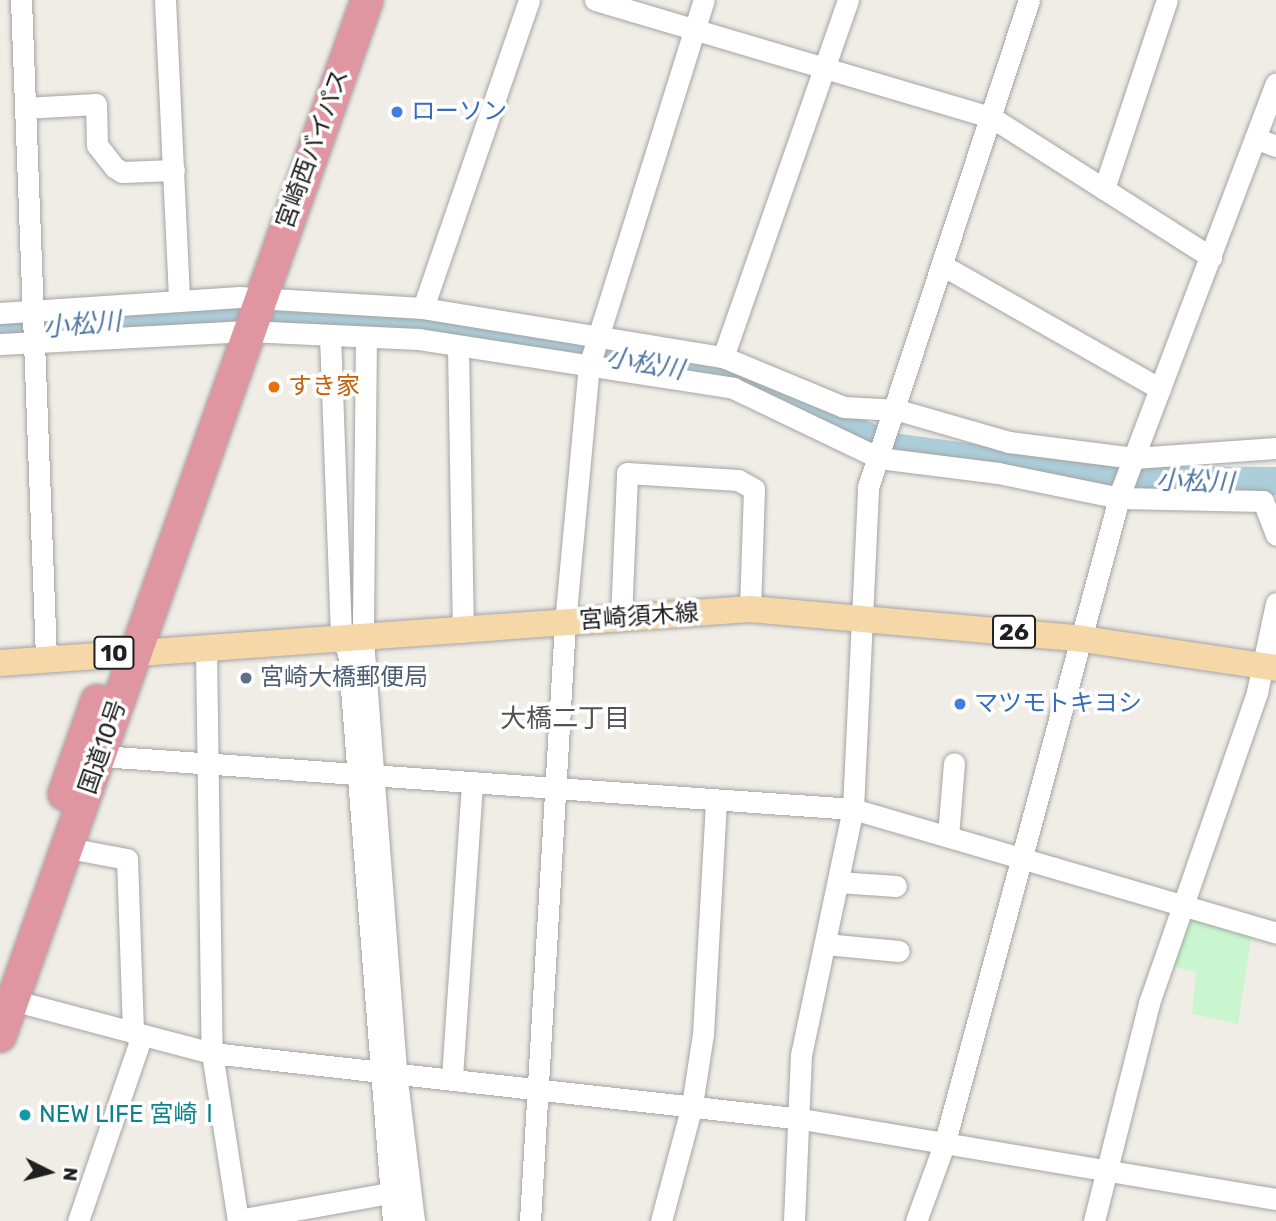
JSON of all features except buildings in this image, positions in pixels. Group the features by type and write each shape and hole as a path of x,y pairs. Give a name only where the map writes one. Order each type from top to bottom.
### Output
{"highway":[{"name":"宮崎西バイパス","path":"243,314 345,0"},
{"name":"宮崎西バイパス","path":"243,314 367,0"},
{"name":"国道10号","path":"0,1037 4,992 243,314"},
{"name":"国道10号","path":"4,992 68,848 101,756 125,652"}],"main road":[{"name":"宮崎須木線","path":"0,663 125,652 463,632 750,608 1083,639 1269,667"}],"street":[{"path":"21,0 46,658"},
{"path":"165,0 179,298"},
{"path":"423,308 529,0"},
{"path":"595,0 991,117 1211,257"},
{"path":"530,1221 541,1086 565,623 589,366 594,340 704,0"},
{"path":"723,357 848,0"},
{"path":"794,1221 802,1119 801,1055 853,809 857,616 868,487 1030,0"},
{"path":"1104,189 1167,0"},
{"path":"916,1221 944,1145 1121,494 1276,83"},
{"path":"25,108 96,104 97,145 114,167 122,172 174,170"},
{"path":"1255,138 1276,146"},
{"path":"942,265 1160,389"},
{"path":"0,313 179,298 330,335 458,347 733,388 878,458 998,473 1121,494 1269,499 1276,535"},
{"path":"0,344 243,314 423,308 594,340 723,357 845,408 1009,442 1133,462 1276,448"},
{"path":"330,335 387,1071 397,1171 414,1221"},
{"path":"352,640 366,337"},
{"path":"458,347 463,632"},
{"path":"621,618 627,473 738,480 754,489 750,608"},
{"path":"1094,1221 1144,1023 1269,667 1276,603"},
{"path":"206,648 212,1053 238,1220 390,1193"},
{"path":"101,756 853,809 1276,933"},
{"path":"947,836 954,764"},
{"path":"452,1077 472,783"},
{"path":"661,1221 692,1105 703,1034 716,800"},
{"path":"68,848 127,859 133,1031 140,1041 78,1221"},
{"path":"838,882 896,886"},
{"path":"825,944 899,951"},
{"path":"4,992 212,1053 541,1086 802,1119 1276,1199"},
{"path":"393,1221 390,1193 397,1171"}],"green space":[{"path":"1194,917 1252,933 1238,1024 1192,1014 1196,972 1172,966 1186,921"}],"waterway":[{"name":"小松川","path":"0,332 198,316 433,326 736,381 893,447 1137,480 1276,481"}],"place":[{"name":"ローソン","path":"397,112"},
{"name":"すき家","path":"274,387"},
{"name":"宮崎大橋郵便局","path":"246,678"},
{"name":"マツモトキヨシ","path":"960,704"},
{"name":"NEW LIFE 宮崎Ⅰ","path":"25,1115"}],"district":[{"name":"大橋二丁目","path":"565,719"}]}
